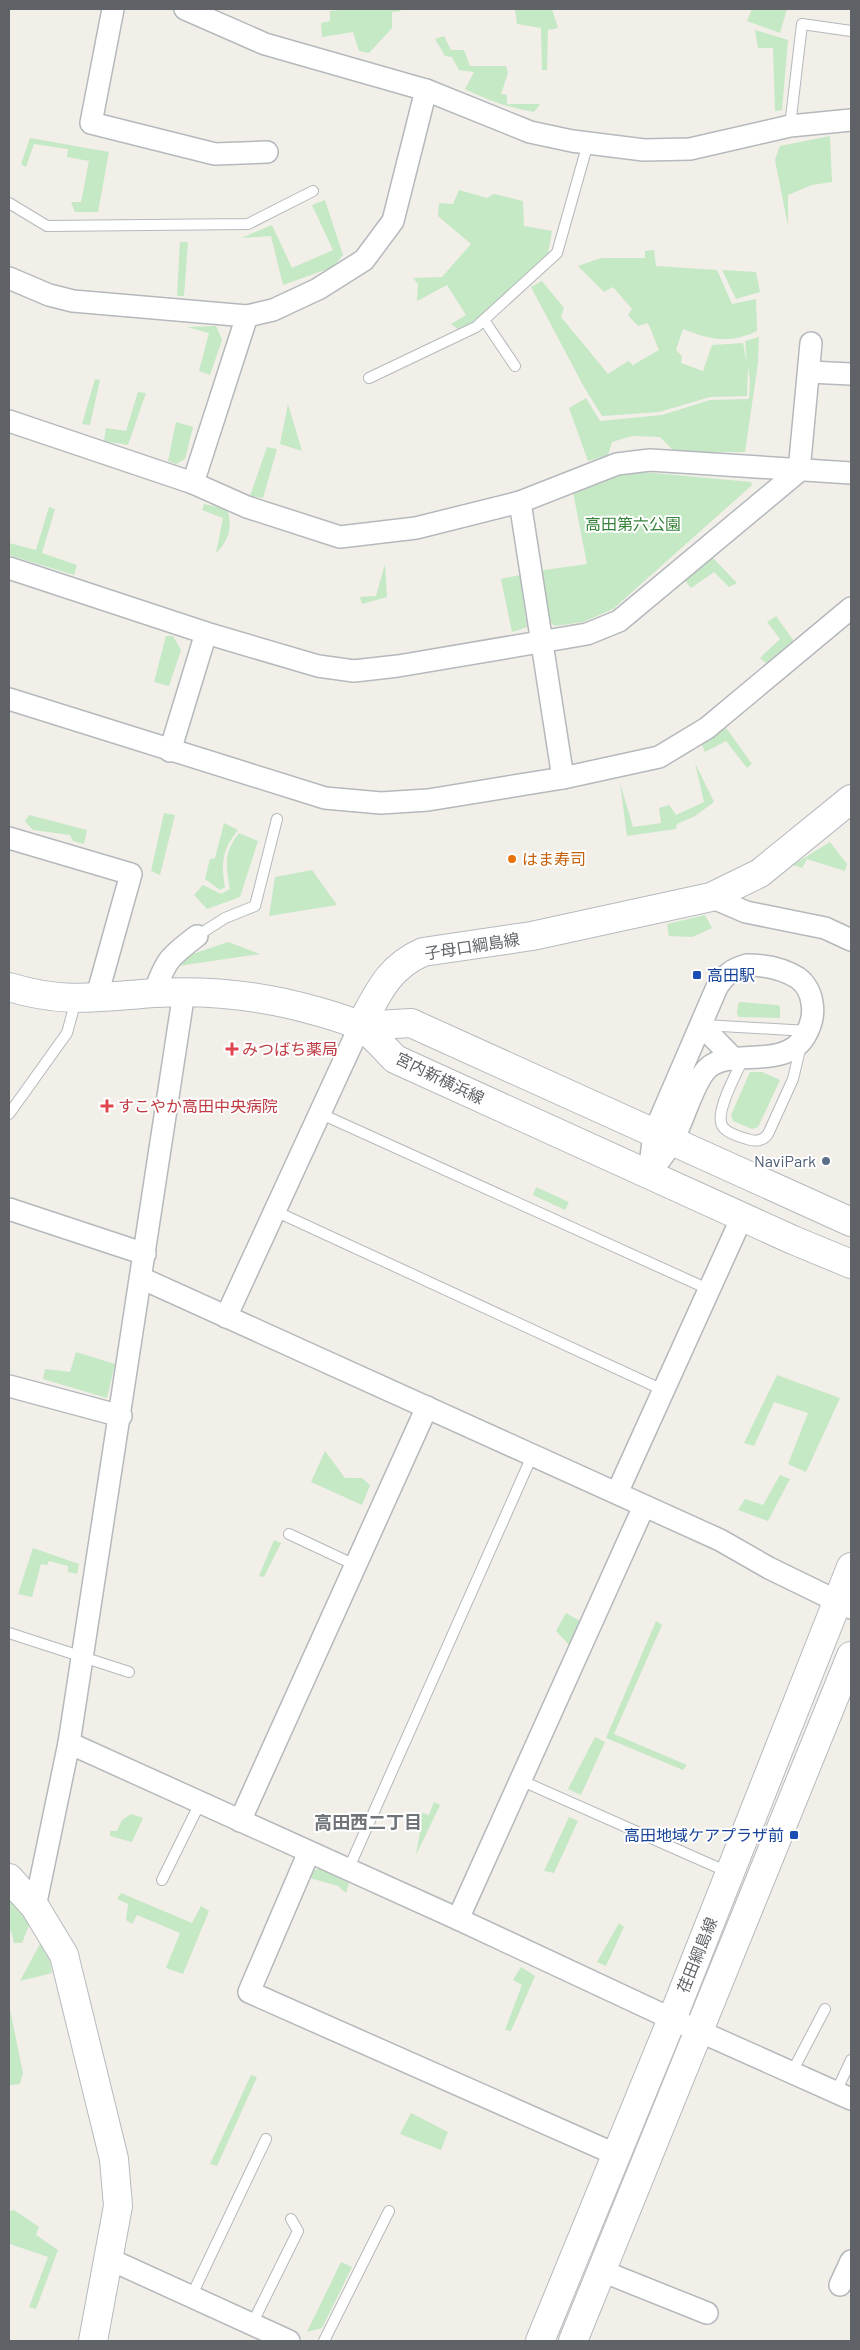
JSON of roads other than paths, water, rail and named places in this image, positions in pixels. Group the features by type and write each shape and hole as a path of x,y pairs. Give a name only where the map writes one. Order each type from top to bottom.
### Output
{"main road":[{"name":"子母口綱島線","path":"360,1026 392,972 400,964 423,952 532,936 711,897 760,873 851,799"},
{"path":"9,987 43,996 86,999 184,992 262,998 304,1007 360,1026 411,1023 851,1222"},
{"name":"宮内新横浜線","path":"360,1026 395,1059 742,1217 851,1264"},
{"name":"荏田綱島線","path":"540,2341 617,2156 730,1873 844,1605 851,1567"},
{"name":"荏田綱島線","path":"574,2341 851,1656"},
{"path":"9,1878 35,1906 64,1955 114,2159 118,2206 93,2341"}],"street":[{"path":"114,9 91,123 215,154 268,152"},
{"path":"185,9 265,44 426,90 530,132 588,143 644,150 690,149 790,126 851,120"},
{"path":"9,278 49,295 72,301 247,316 273,310 318,289 364,260 393,221 426,90"},
{"path":"193,483 247,316"},
{"path":"9,568 206,633 318,666 354,671 398,666 587,634 618,621 799,471 811,342"},
{"path":"809,372 851,374"},
{"path":"9,421 193,483 247,507 340,537 416,528 520,502 617,464 650,460 851,473"},
{"path":"520,502 563,778"},
{"path":"9,699 325,798 381,804 428,800 563,778 659,757 707,728 851,608"},
{"path":"170,751 206,633"},
{"path":"9,838 131,874 86,999"},
{"path":"711,897 746,912 825,928 851,940"},
{"path":"154,993 164,965 174,953 197,936"},
{"path":"649,1174 664,1136 700,1025 724,977 734,968 760,965 784,970 800,980 811,994 813,1012 805,1036 792,1050 781,1054 715,1063 706,1069 664,1136"},
{"path":"35,1906 69,1744 121,1416 184,992"},
{"path":"700,1025 739,1059"},
{"path":"226,1317 360,1026"},
{"path":"9,1209 145,1254"},
{"path":"616,1493 742,1217"},
{"path":"141,1278 720,1540 769,1568 844,1605"},
{"path":"9,1386 121,1416"},
{"path":"240,1821 427,1406"},
{"path":"458,1919 644,1506"},
{"path":"69,1744 843,2095"},
{"path":"309,1852 249,1992 617,2156"},
{"path":"109,2259 289,2341"},
{"path":"840,2285 851,2260"},
{"path":"602,2272 707,2313"}],"lane":[{"path":"790,126 802,24 851,31"},
{"path":"369,378 476,327 557,253 588,143"},
{"path":"9,203 47,226 248,224 313,191"},
{"path":"484,320 515,366"},
{"path":"197,936 225,918 255,906 277,819"},
{"path":"9,1114 67,1032 86,999"},
{"path":"700,1025 805,1036 793,1079 768,1134 759,1140 748,1140 726,1130 720,1122 720,1112 739,1059"},
{"path":"319,1113 708,1289"},
{"path":"275,1211 664,1390"},
{"path":"348,1870 532,1456"},
{"path":"289,1534 355,1565"},
{"path":"9,1634 129,1672"},
{"path":"520,1780 730,1873"},
{"path":"162,1880 200,1803"},
{"path":"792,2072 825,2009"},
{"path":"843,2095 851,2060"},
{"path":"191,2296 266,2139"},
{"path":"324,2341 389,2211"},
{"path":"252,2324 298,2231 291,2219"}],"place":[{"name":"はま寿司","path":"512,859"},
{"name":"高田駅","path":"697,975"},
{"name":"みつばち薬局","path":"232,1049"},
{"name":"すこやか高田中央病院","path":"107,1106"},
{"name":"NaviPark","path":"826,1161"},
{"name":"高田地域ケアプラザ前","path":"794,1835"}],"district":[{"name":"高田西二丁目","path":"368,1823"}],"park label":[{"name":"高田第六公園","path":"633,524"}]}
